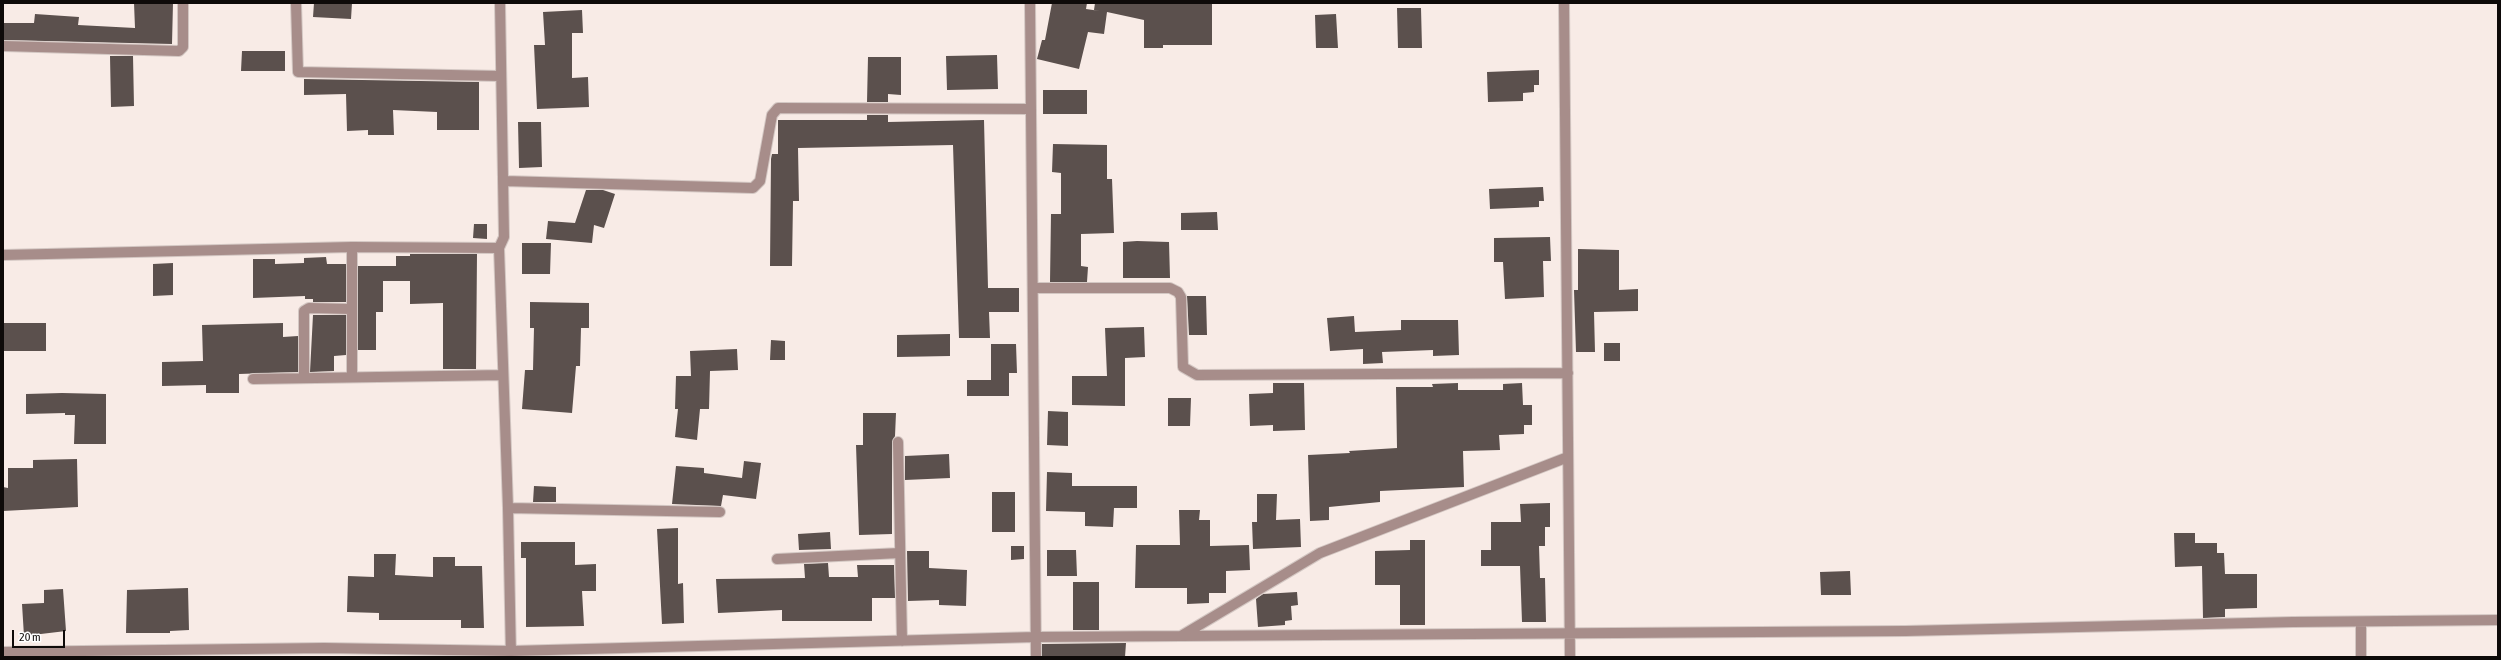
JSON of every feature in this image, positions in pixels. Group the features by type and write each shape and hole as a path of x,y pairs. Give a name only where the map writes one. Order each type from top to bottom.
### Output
{"street":[{"path":"3,46 179,51 183,47 183,3"},
{"path":"296,3 298,72 501,76"},
{"path":"500,3 504,237 499,248 508,508 511,654"},
{"path":"1030,3 1036,657"},
{"path":"1564,3 1570,657"},
{"path":"504,181 746,190 753,188 760,181 772,115 778,108 1031,109"},
{"path":"3,255 352,247 499,248"},
{"path":"352,247 352,377"},
{"path":"1033,288 1170,288 1178,292 1181,297 1183,367 1198,375 1568,373"},
{"path":"304,378 304,311 310,308 351,309"},
{"path":"253,379 503,375"},
{"path":"898,442 902,641"},
{"path":"1181,636 1320,553 1568,457"},
{"path":"508,508 720,512"},
{"path":"777,559 900,553"},
{"path":"3,652 324,648 511,654 1036,637 1569,632 1905,631 2498,620"},
{"path":"2361,622 2361,657"}],"building":[{"path":"134,3 173,3 172,44 3,40 3,23 34,23 35,14 79,17 78,25 135,28"},
{"path":"314,3 352,3 351,19 313,17"},
{"path":"1052,3 1087,3 1086,9 1100,11 1094,10 1095,3 1212,3 1212,45 1163,45 1163,48 1144,48 1144,20 1107,12 1104,34 1088,32 1079,69 1037,59 1042,40 1045,40"},
{"path":"1397,8 1421,8 1422,48 1398,48"},
{"path":"582,10 583,33 572,33 572,78 588,77 589,107 537,109 534,45 545,45 543,12"},
{"path":"1336,14 1338,48 1316,48 1315,15"},
{"path":"242,51 285,51 285,71 241,71"},
{"path":"997,55 998,89 947,90 946,56"},
{"path":"110,56 133,56 134,106 111,107"},
{"path":"868,57 901,57 901,95 888,94 888,102 867,102"},
{"path":"1539,70 1539,85 1534,85 1534,92 1523,93 1523,101 1488,102 1487,72"},
{"path":"304,79 479,82 479,130 437,130 437,112 393,110 394,135 368,135 368,130 347,131 346,94 304,95"},
{"path":"1043,90 1087,90 1087,114 1043,114"},
{"path":"867,115 888,115 888,122 984,120 988,288 1019,288 1019,312 989,312 990,338 959,338 953,145 798,148 799,201 793,201 792,266 770,266 771,159 772,154 778,154 778,120 867,120"},
{"path":"518,122 541,122 542,167 519,168"},
{"path":"1053,144 1107,145 1107,179 1112,179 1114,233 1081,234 1081,266 1088,267 1087,282 1050,282 1051,214 1061,214 1061,173 1052,172"},
{"path":"1543,187 1544,201 1539,201 1539,207 1490,209 1489,189"},
{"path":"586,190 603,190 615,194 604,228 594,225 592,243 546,239 548,221 575,223"},
{"path":"1217,212 1218,230 1181,230 1181,213"},
{"path":"474,224 487,224 487,239 473,238"},
{"path":"1550,237 1551,261 1543,261 1544,297 1505,299 1503,262 1494,262 1494,238"},
{"path":"1123,242 1169,242 1170,278 1123,278"},
{"path":"522,243 551,243 550,274 522,274"},
{"path":"1578,249 1619,250 1619,290 1638,289 1638,311 1594,312 1595,352 1576,352 1574,290 1578,290"},
{"path":"410,254 477,254 476,369 443,369 443,303 410,304 410,281 383,281 383,312 376,312 376,350 358,350 358,266 396,266 396,256 410,256"},
{"path":"326,257 327,264 346,264 346,302 313,302 313,299 305,299 305,296 253,298 253,259 275,259 275,264 304,263 304,258"},
{"path":"173,263 173,295 153,296 153,264"},
{"path":"1187,296 1206,296 1207,335 1189,335"},
{"path":"530,302 589,303 589,328 581,328 580,366 576,366 572,413 522,409 525,370 533,370 534,328 530,328"},
{"path":"313,315 346,315 346,355 334,356 334,371 310,372"},
{"path":"1354,316 1355,332 1401,330 1401,320 1458,320 1459,355 1433,356 1433,350 1382,352 1383,363 1363,364 1363,349 1330,351 1327,318"},
{"path":"3,323 46,323 46,351 3,351"},
{"path":"283,323 283,337 298,336 298,372 239,374 239,393 206,393 206,385 162,386 162,362 203,361 202,325"},
{"path":"1144,327 1145,357 1125,358 1125,406 1072,405 1072,376 1107,376 1105,328"},
{"path":"950,334 950,356 897,357 897,335"},
{"path":"771,340 785,341 785,360 770,360"},
{"path":"1604,343 1620,343 1620,361 1604,361"},
{"path":"991,344 1016,344 1017,373 1009,373 1009,396 967,396 967,380 991,380"},
{"path":"737,349 738,370 710,371 709,409 700,409 697,440 675,437 678,409 675,409 676,376 691,376 690,351"},
{"path":"1273,383 1304,383 1305,430 1273,431 1273,425 1250,426 1249,394 1273,393"},
{"path":"1458,383 1458,390 1503,390 1503,384 1522,383 1523,405 1532,405 1532,425 1524,425 1524,434 1499,435 1500,450 1463,451 1464,487 1380,491 1380,502 1329,507 1329,520 1310,521 1308,455 1350,453 1349,451 1397,448 1396,387 1433,387 1432,384"},
{"path":"26,394 106,394 106,444 74,444 75,415 65,415 65,413 26,414"},
{"path":"1168,398 1191,398 1190,426 1168,426"},
{"path":"1048,411 1068,412 1068,446 1047,445"},
{"path":"863,413 896,413 895,436 892,442 892,534 859,535 856,445 863,445"},
{"path":"949,454 950,478 905,480 905,456"},
{"path":"77,459 78,507 3,511 3,487 8,488 8,468 33,468 33,460"},
{"path":"744,461 761,463 756,499 723,495 721,506 672,504 676,466 704,468 704,473 742,478"},
{"path":"1047,472 1072,473 1072,486 1137,486 1137,508 1114,508 1113,527 1085,526 1085,512 1046,511"},
{"path":"534,486 556,487 556,502 533,502"},
{"path":"992,492 1015,492 1015,532 992,532"},
{"path":"1257,494 1277,494 1276,520 1300,519 1301,547 1253,549 1252,522 1257,522"},
{"path":"1550,503 1550,527 1545,527 1545,546 1539,546 1540,578 1545,578 1546,622 1522,622 1520,566 1481,566 1481,550 1491,550 1491,522 1521,522 1520,504"},
{"path":"1179,510 1200,510 1199,520 1210,520 1210,546 1249,545 1250,570 1226,571 1226,593 1209,593 1209,603 1187,604 1187,588 1135,588 1136,545 1180,545"},
{"path":"678,528 678,584 683,583 684,623 662,624 657,529"},
{"path":"830,532 831,549 799,550 798,534"},
{"path":"2174,533 2195,533 2195,543 2217,543 2217,553 2224,553 2225,574 2257,574 2257,608 2225,609 2225,617 2203,618 2202,566 2175,567"},
{"path":"1410,540 1425,540 1425,625 1400,625 1400,585 1375,585 1375,551 1410,550"},
{"path":"521,542 575,542 575,565 596,564 596,591 582,591 584,626 526,627 526,558 521,558"},
{"path":"1011,546 1024,546 1024,559 1011,560"},
{"path":"1047,550 1076,550 1077,576 1047,576"},
{"path":"907,551 929,551 929,568 967,570 966,606 939,605 939,600 908,601"},
{"path":"374,554 396,554 395,575 433,577 433,557 455,557 455,566 482,566 484,628 461,628 461,620 379,620 379,613 347,612 348,576 374,577"},
{"path":"828,563 829,577 858,577 857,565 894,565 895,598 872,598 872,621 782,621 782,610 718,613 716,579 805,578 804,564"},
{"path":"1850,571 1851,595 1821,595 1820,572"},
{"path":"1073,582 1099,582 1099,630 1073,630"},
{"path":"188,588 189,630 170,631 170,633 126,633 127,590"},
{"path":"63,589 66,631 24,636 22,604 44,603 44,590"},
{"path":"1297,592 1298,605 1291,606 1292,620 1285,621 1285,625 1258,627 1256,599 1263,594"},
{"path":"1126,643 1125,657 1042,657 1042,644"}]}
